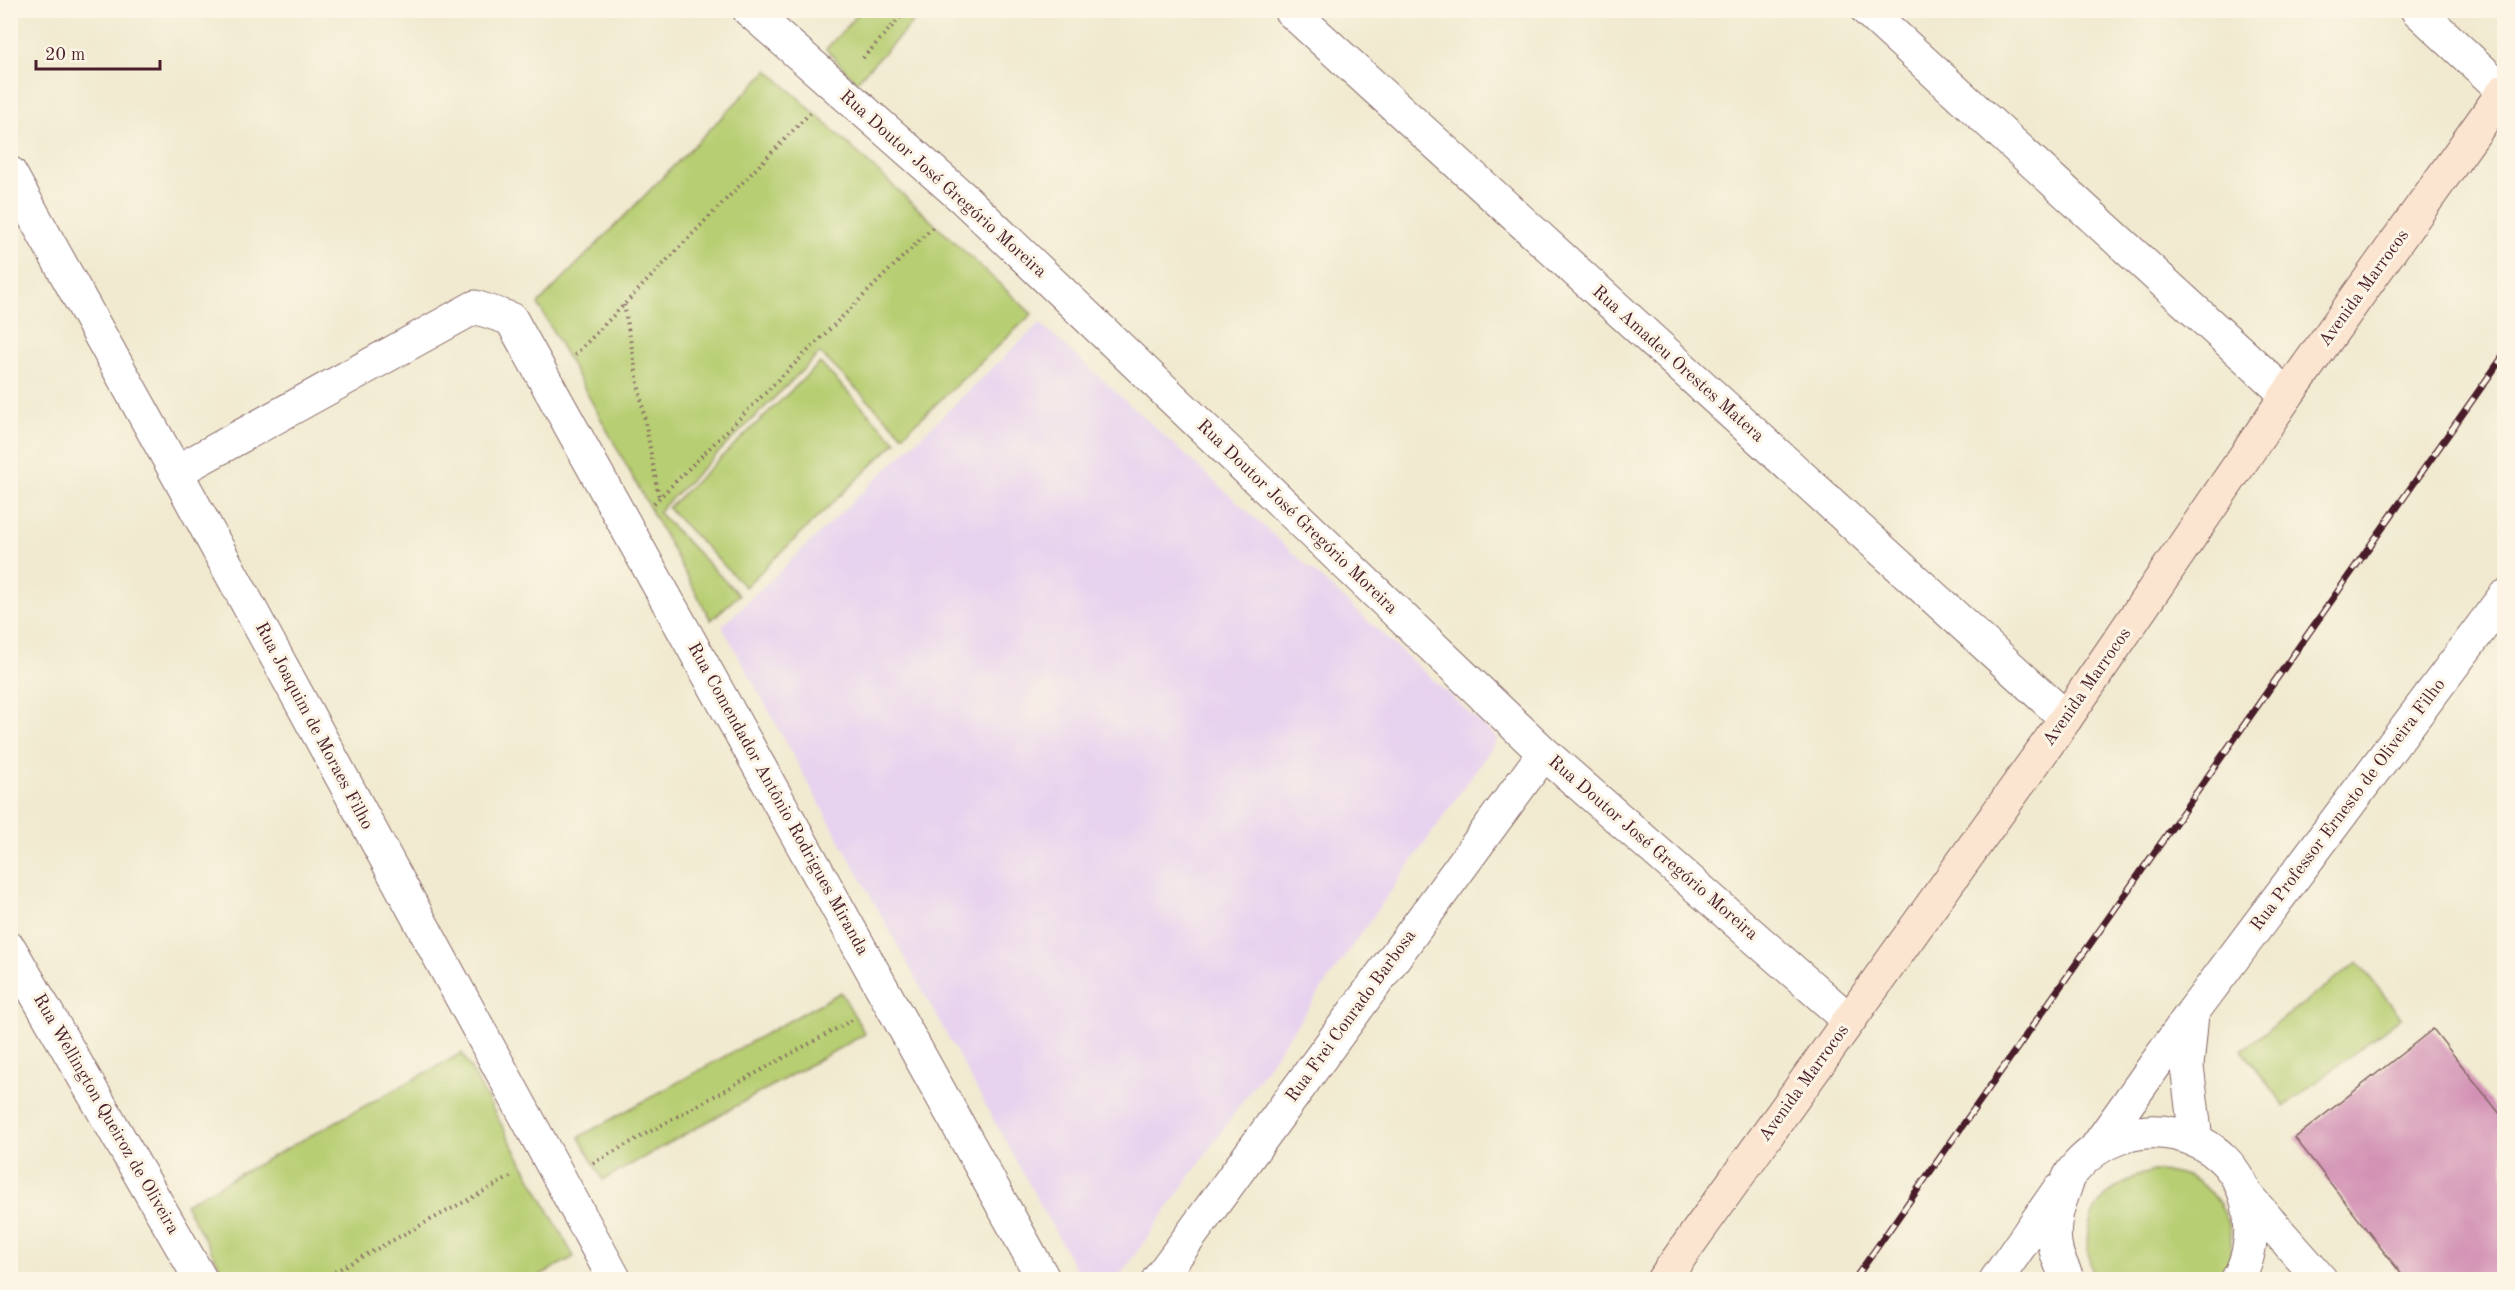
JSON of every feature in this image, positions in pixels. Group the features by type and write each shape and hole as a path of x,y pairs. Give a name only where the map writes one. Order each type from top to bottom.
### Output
{"main road":[{"name":"Avenida Marrocos","path":"1663,1280 2066,718 2287,395 2504,91"}],"street":[{"name":"Rua Doutor José Gregório Moreira","path":"749,10 963,198 1544,753 1849,1020"},
{"name":"Rua Amadeu Orestes Matera","path":"1290,10 2066,718"},
{"path":"1867,10 2287,395"},
{"path":"2417,10 2504,91"},
{"name":"Rua Joaquim de Moraes Filho","path":"10,173 176,472 615,1280"},
{"name":"Rua Comendador Antônio Rodrigues Miranda","path":"176,472 475,307 511,319 1044,1280"},
{"name":"Rua Professor Ernesto de Oliveira Filho","path":"2096,1148 2192,1013 2505,597"},
{"name":"Rua Frei Conrado Barbosa","path":"1158,1280 1544,753"},
{"name":"Rua Wellington Queiroz de Oliveira","path":"10,949 201,1280"},
{"path":"2192,1013 2187,1066 2196,1140"},
{"path":"1996,1280 2071,1173 2096,1148 2136,1132 2171,1132 2196,1140 2224,1160 2247,1196 2321,1280"},
{"path":"2068,1280 2056,1250 2054,1216 2071,1173"},
{"path":"2237,1280 2243,1271 2252,1230 2247,1196"}],"path":[{"path":"547,384 908,10"},
{"path":"628,529 963,198"},
{"path":"624,304 659,498"},
{"path":"319,1280 522,1171 560,1181 889,999"}],"shaded area":[{"path":"1040,323 1498,739 1122,1273 1102,1279 1081,1279 722,626"}],"green space":[{"path":"862,10 924,11 856,82 826,49"},
{"path":"768,70 1032,314 903,435 820,353 658,512 739,595 711,620 538,304"},
{"path":"820,363 896,442 745,587 668,508"},
{"path":"2358,962 2401,1017 2285,1106 2242,1050"},
{"path":"841,992 865,1034 603,1180 579,1137"},
{"path":"462,1053 574,1257 533,1279 227,1279 185,1204"},
{"path":"2153,1171 2173,1172 2192,1179 2206,1188 2217,1200 2230,1231 2229,1263 2222,1279 2095,1279 2087,1241 2089,1224 2095,1210 2117,1187"}],"building":[{"path":"2433,1029 2504,1119 2504,1280 2406,1280 2295,1138"}],"railway":[{"path":"1854,1280 2504,355"}]}
